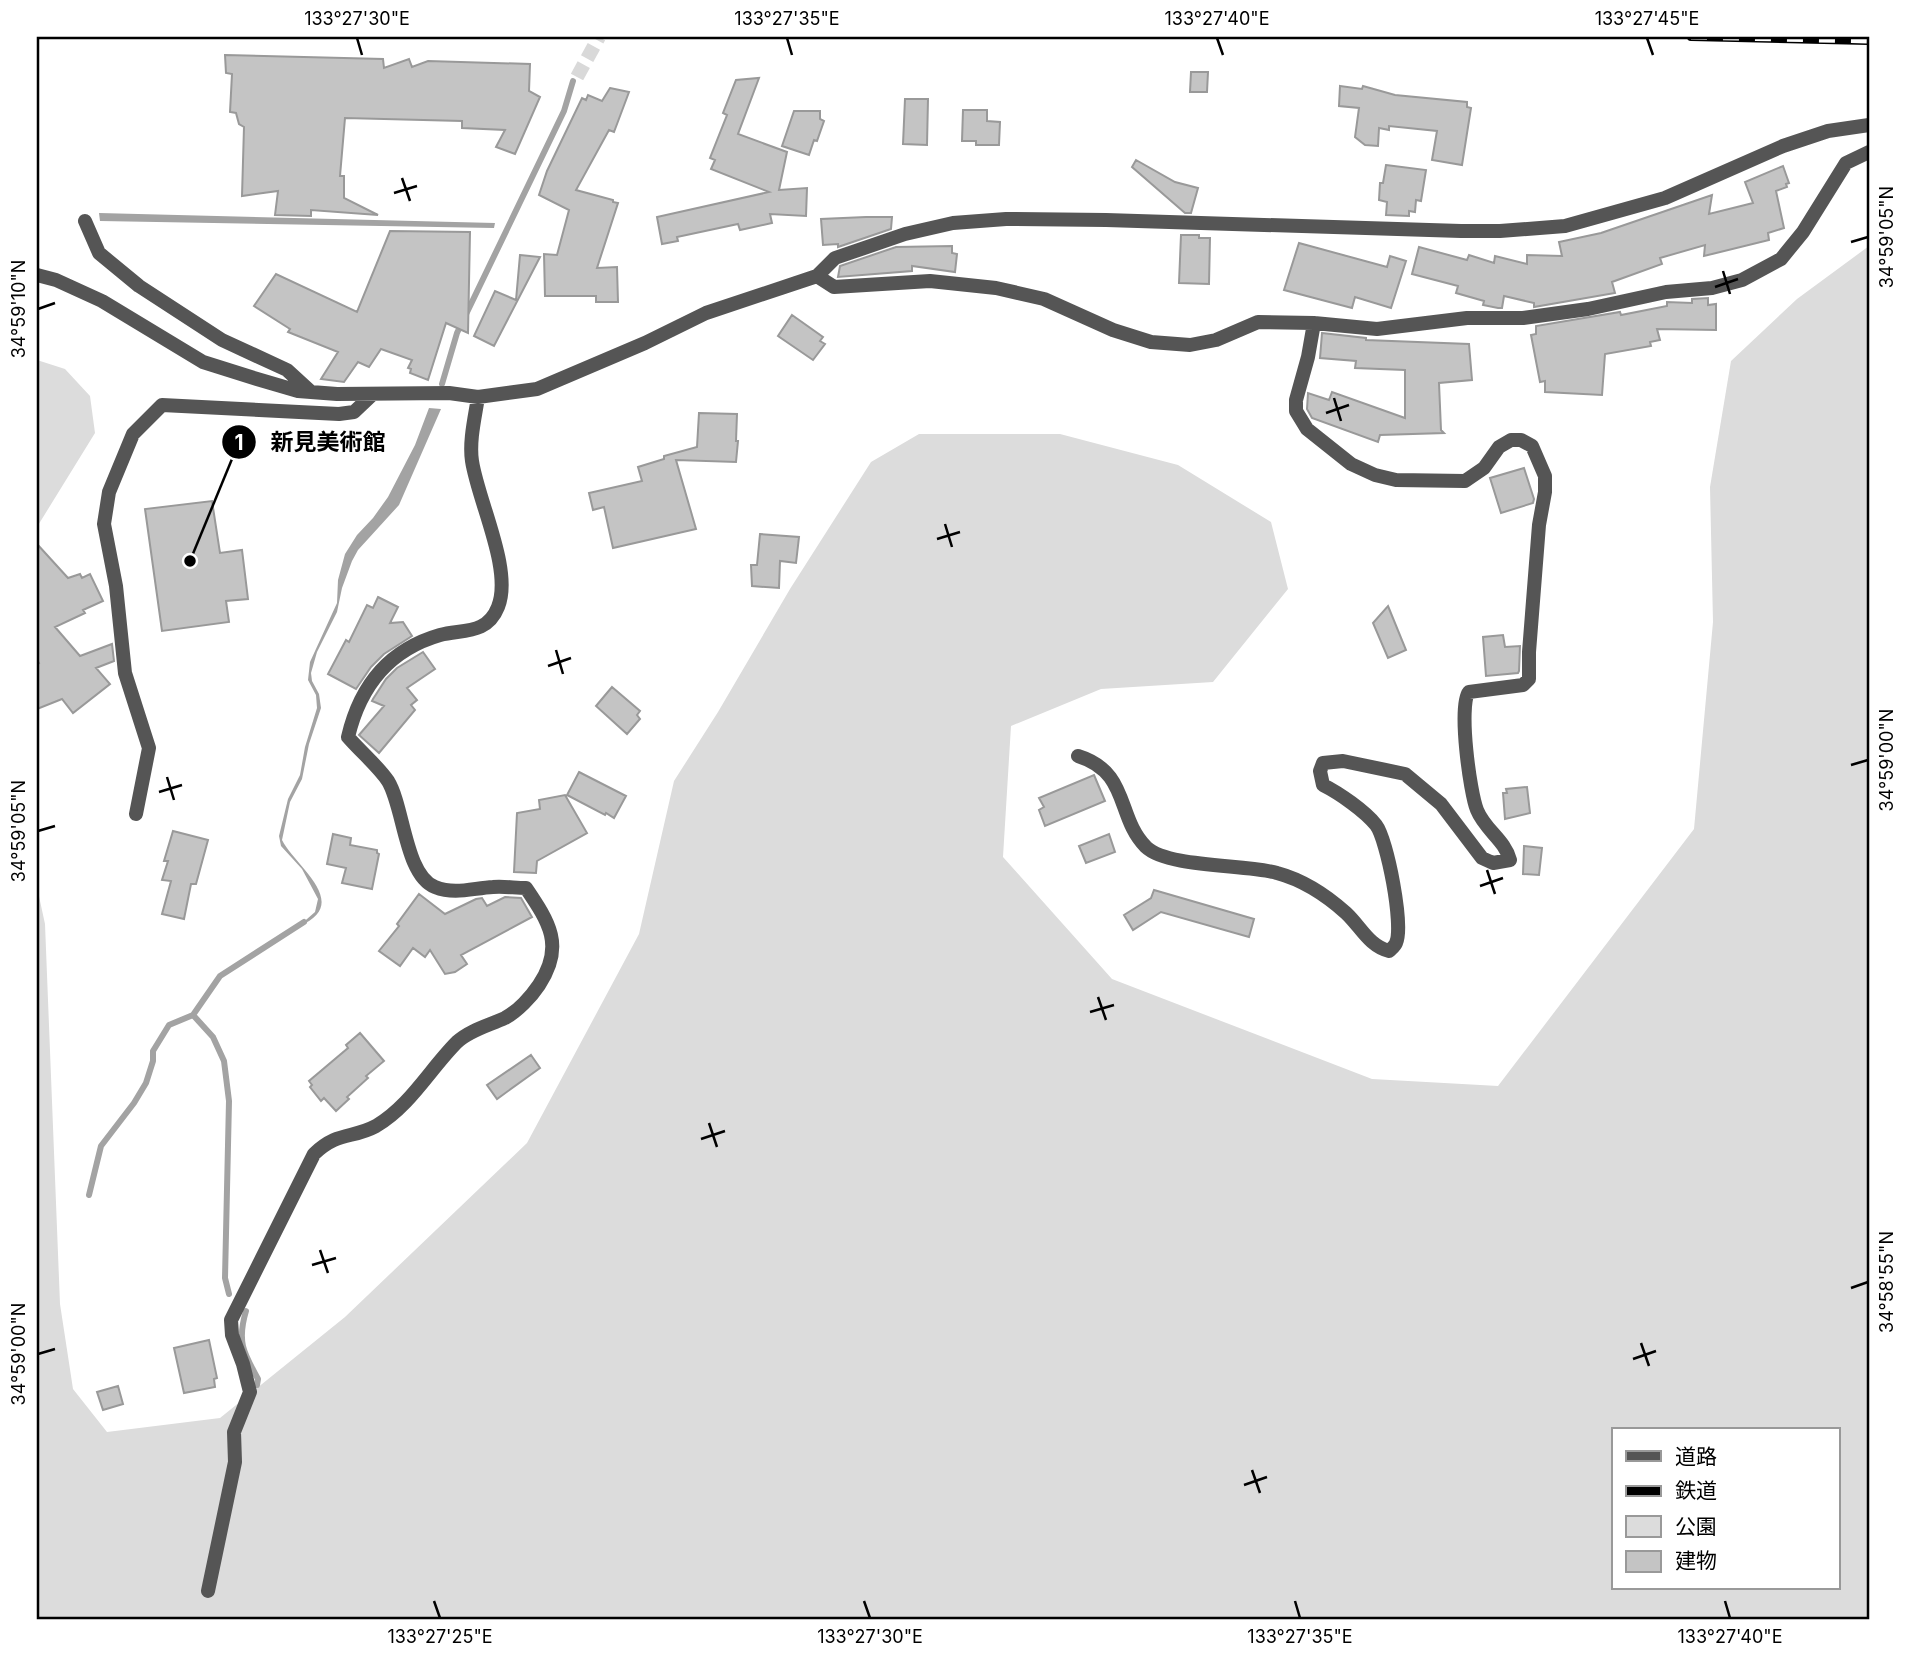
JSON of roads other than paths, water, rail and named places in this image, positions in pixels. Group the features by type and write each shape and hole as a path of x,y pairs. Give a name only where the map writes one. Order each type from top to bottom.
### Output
{"street":[{"path":"37,275 56,280 102,300 203,362 287,388 373,394 449,393 478,397 537,389 645,343 706,313 817,276 835,258 905,234 953,223 1006,219 1461,231 1565,226 1665,198 1783,146 1828,131 1869,125"},
{"path":"817,276 834,287 930,281 996,288 1044,299 1113,330 1151,342 1190,345 1216,340 1258,322 1314,323 1377,329 1467,318 1523,318 1588,309 1666,292 1712,288 1742,280 1781,259 1803,232 1846,163 1869,152"},
{"path":"85,221 99,253 139,286 222,340 286,370 311,391"},
{"path":"1078,757 1111,775 1139,838 1148,849 1158,855 1193,862 1276,872 1313,887 1347,914 1376,948 1389,951 1397,942 1398,918 1388,851 1376,825 1323,785 1320,771 1323,763 1343,761 1405,774 1441,804 1482,858 1493,863 1510,860 1508,850 1488,829 1476,810 1468,762 1464,708 1465,696 1469,692 1523,685 1529,679 1538,538 1545,492 1545,476 1541,463 1532,446 1521,440 1511,440 1499,447 1484,468 1465,481 1396,480 1375,475 1351,464 1307,429 1296,411 1296,400 1314,323"},
{"path":"136,814 149,748 125,673 116,586 104,524 109,492 133,434 162,405 339,414 354,412 373,394"},
{"path":"208,1591 235,1462 233,1432 250,1392 232,1335 231,1320 314,1154 325,1143 373,1127 397,1111 460,1039 508,1016 522,1004 543,978 554,954 543,917 526,888 494,887 456,892 424,881 415,865 388,781 348,737 364,691 384,664 440,635 478,629 497,611 502,597 502,570 471,453 478,397"}],"waterway":[{"path":"442,384 457,333 564,111 573,81"},
{"path":"89,1195 101,1146 146,1083 153,1061 153,1051 169,1025 193,1015 220,976 304,922"},
{"path":"193,1015 213,1037 224,1061 229,1101 225,1278 229,1294"},
{"path":"246,1311 242,1330 243,1346 258,1379 257,1385"}],"tunnel":[{"path":"577,77 599,37"}],"railway":[{"path":"1691,37 1869,41"}],"place":[{"name":"新見美術館","path":"190,561"}]}
